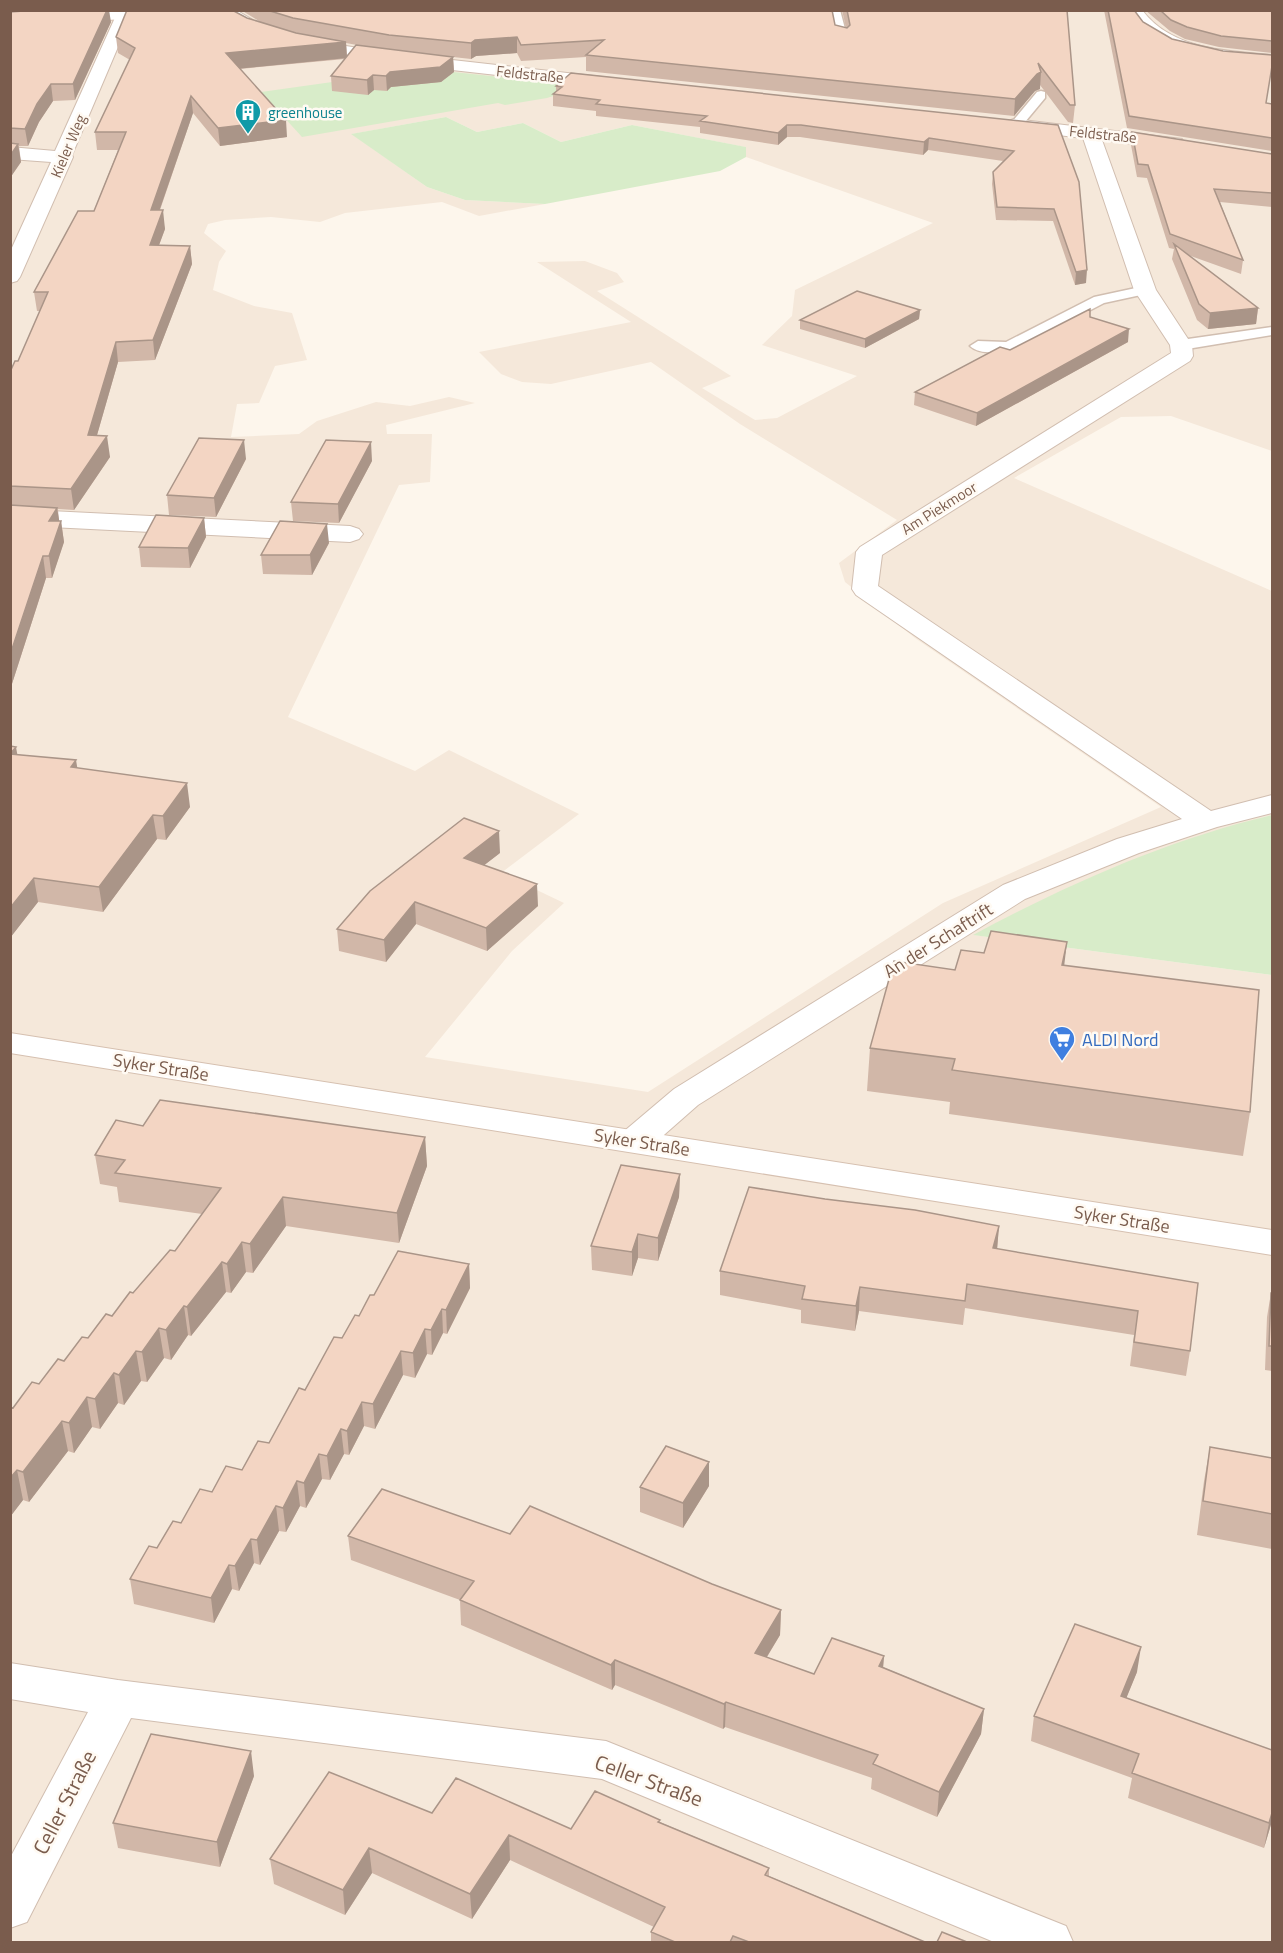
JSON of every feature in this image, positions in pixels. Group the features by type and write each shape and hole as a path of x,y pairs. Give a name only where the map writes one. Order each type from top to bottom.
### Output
{"street":[{"path":"10,21 189,10"},
{"name":"Feldstraße","path":"224,10 260,32 327,48 390,58 625,84"},
{"path":"1133,10 1150,30 1182,45 1228,56 1272,60"},
{"name":"Kieler Weg","path":"10,277 64,157 124,14"},
{"name":"Feldstraße","path":"994,123 1195,146"},
{"path":"1090,133 1145,290 1181,345"},
{"path":"10,153 64,157"},
{"name":"Am Piekmoor","path":"1181,345 1182,356 870,552 865,588 1206,821"},
{"path":"10,517 350,534"},
{"name":"An der Schaftrift","path":"635,1141 686,1097 1014,892 1128,846 1206,821 1272,804"},
{"name":"Syker Straße","path":"10,1044 1272,1243"},
{"name":"Celler Straße","path":"10,1681 118,1698 606,1760 1048,1942"},
{"name":"Celler Straße","path":"10,1906 118,1698"}],"lane":[{"path":"834,10 842,40"},
{"path":"1016,125 1041,95"},
{"path":"978,346 1001,348 1011,346 1099,300 1145,290"},
{"path":"1181,345 1272,331"}],"shaded area":[{"path":"11,11 1272,11 1272,451 1171,416 1121,417 1014,478 1272,591 1272,815 1257,819 974,935 1272,975 1272,1942 11,1942","holes":["446,117 477,132 523,123 561,142 632,125 745,147 746,157 933,223 795,290 792,316 762,345 857,376 777,418 755,420 702,388 731,376 597,291 624,282 617,273 585,261 537,262 631,322 479,352 501,374 522,382 551,384 651,362 740,424 897,520 839,563 845,582 915,638 1161,807 943,903 648,1092 425,1057 512,951 564,903 501,873 579,814 449,750 415,771 288,717 399,485 430,482 432,434 387,434 386,425 475,403 449,397 410,406 376,402 317,421 299,434 231,437 237,404 259,403 275,366 307,360 292,313 254,306 213,290 219,262 226,251 204,233 208,224 225,220 271,217 320,222 345,213 442,202 479,216 545,204 465,200 427,187 352,134"]}],"green space":[{"path":"425,69 584,86 547,98 505,105 498,103 302,137 261,92"},
{"path":"446,117 477,132 523,123 561,142 632,125 746,147 746,157 720,171 545,204 465,200 427,187 351,134"},
{"path":"1272,815 1272,975 973,935 1045,898 1119,865 1194,837"}],"building":[{"path":"107,10 73,84 51,84 37,104 25,129 10,128 10,12"},
{"path":"127,10 232,10 247,18 296,33 346,42 226,53 286,120 218,128 191,96 151,210 163,210 150,245 190,246 153,340 116,342 88,435 107,436 71,489 10,486 10,372 15,361 18,361 48,292 34,292 78,211 94,211 126,132 95,132 135,48 116,37"},
{"path":"267,10 832,10 835,25 847,28 850,25 847,10 1067,10 1075,105 1070,105 1038,63 1041,72 1015,99 586,55 604,40 521,45 517,37 475,40 471,43 389,35 293,18"},
{"path":"1108,10 1134,10 1143,22 1172,39 1223,51 1272,55 1266,103 1272,104 1272,138 1129,116"},
{"path":"1160,10 1272,10 1272,41 1221,36 1187,27 1171,20"},
{"path":"356,45 453,57 440,67 390,72 386,76 373,75 367,80 331,76"},
{"path":"571,73 1058,125 1079,182 1087,270 1076,272 1054,209 997,207 993,172 1014,151 929,138 924,142 801,125 787,125 778,133 700,121 707,116 596,104 600,100 553,94 562,87 556,86"},
{"path":"1132,132 1272,154 1272,193 1214,189 1243,260 1170,234 1148,165 1138,164"},
{"path":"10,143 18,144 10,156"},
{"path":"1174,244 1258,308 1210,313 1199,304"},
{"path":"857,291 920,310 865,339 800,320"},
{"path":"1090,309 1090,317 1129,329 977,413 915,392 1000,347 1010,350"},
{"path":"199,438 244,440 214,498 167,495"},
{"path":"326,440 371,442 338,504 291,502"},
{"path":"10,505 57,508 49,521 61,521 49,556 43,556 10,655"},
{"path":"156,515 204,518 188,548 139,547"},
{"path":"280,521 327,524 310,555 261,555"},
{"path":"10,746 16,747 10,754"},
{"path":"10,754 76,760 71,767 187,783 163,816 153,815 99,887 34,878 10,908"},
{"path":"464,818 499,831 464,858 537,884 486,928 415,902 384,940 337,929 370,891"},
{"name":"ALDI Nord","path":"991,931 1067,942 1062,965 1259,990 1250,1112 952,1070 955,1059 870,1048 894,961 955,970 961,950 984,953"},
{"path":"160,1100 425,1137 397,1213 283,1197 250,1244 242,1242 227,1264 222,1262 166,1330 159,1328 142,1352 136,1351 119,1375 114,1373 95,1399 87,1397 69,1423 62,1421 23,1472 17,1470 10,1478 10,1407 13,1408 32,1382 39,1384 58,1359 64,1361 82,1337 88,1338 106,1314 112,1316 130,1292 133,1293 170,1250 175,1251 221,1188 115,1173 125,1160 95,1155 116,1120 143,1126"},
{"path":"621,1165 680,1174 658,1238 638,1234 632,1252 591,1246"},
{"path":"749,1187 915,1210 999,1226 993,1248 1198,1283 1190,1351 1134,1342 1138,1311 967,1284 965,1301 860,1287 856,1306 802,1299 805,1286 720,1271"},
{"path":"398,1251 469,1264 446,1310 442,1309 431,1330 425,1329 413,1353 401,1351 373,1404 362,1402 347,1431 341,1429 327,1456 319,1454 304,1483 297,1481 283,1508 276,1506 257,1540 251,1539 235,1566 229,1565 211,1598 130,1579 149,1546 157,1548 173,1521 181,1523 200,1489 212,1492 226,1466 242,1470 258,1441 269,1443 299,1388 305,1390 334,1337 342,1338 355,1315 359,1316 370,1295 374,1295"},
{"path":"1271,1293 1272,1346 1269,1346"},
{"path":"666,1446 709,1462 683,1503 640,1487"},
{"path":"1210,1447 1272,1458 1272,1514 1203,1501"},
{"path":"382,1489 510,1534 530,1506 712,1584 781,1610 755,1653 814,1674 832,1638 884,1656 879,1666 984,1709 939,1792 873,1764 878,1755 726,1702 724,1704 615,1660 611,1665 460,1600 474,1581 348,1536"},
{"path":"1075,1624 1141,1647 1121,1696 1272,1750 1272,1813 1269,1823 1132,1773 1139,1754 1034,1716"},
{"path":"151,1734 251,1751 217,1842 113,1823"},
{"path":"329,1772 432,1813 456,1778 571,1829 595,1791 660,1820 658,1822 769,1868 765,1875 925,1942 749,1942 733,1936 730,1942 675,1942 651,1932 665,1907 509,1835 470,1894 369,1848 343,1890 270,1859"},
{"path":"942,1932 967,1942 937,1942"}],"place":[{"name":"greenhouse","path":"248,135"},
{"name":"ALDI Nord","path":"1062,1062"}]}
